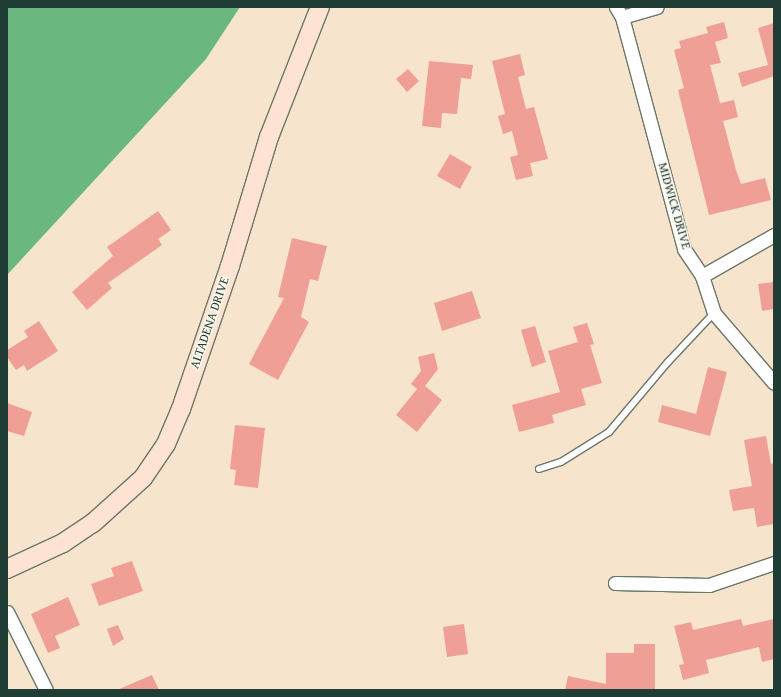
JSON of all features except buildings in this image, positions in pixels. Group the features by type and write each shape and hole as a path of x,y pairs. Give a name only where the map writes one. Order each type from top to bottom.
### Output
{"main road":[{"name":"ALTADENA DRIVE","path":"7,569 63,543 93,523 143,478 166,444 181,409 230,266 269,137 320,7"}],"street":[{"path":"619,12 657,7"},
{"name":"MIDWICK DRIVE","path":"619,12 684,249 702,276 714,313 774,383"},
{"path":"702,276 774,235"},
{"path":"615,582 709,585 774,563"},
{"path":"7,612 46,690"}],"lane":[{"path":"539,469 562,462 609,432 668,362 714,313"}],"green space":[{"path":"7,7 240,7 206,59 7,275"}]}
